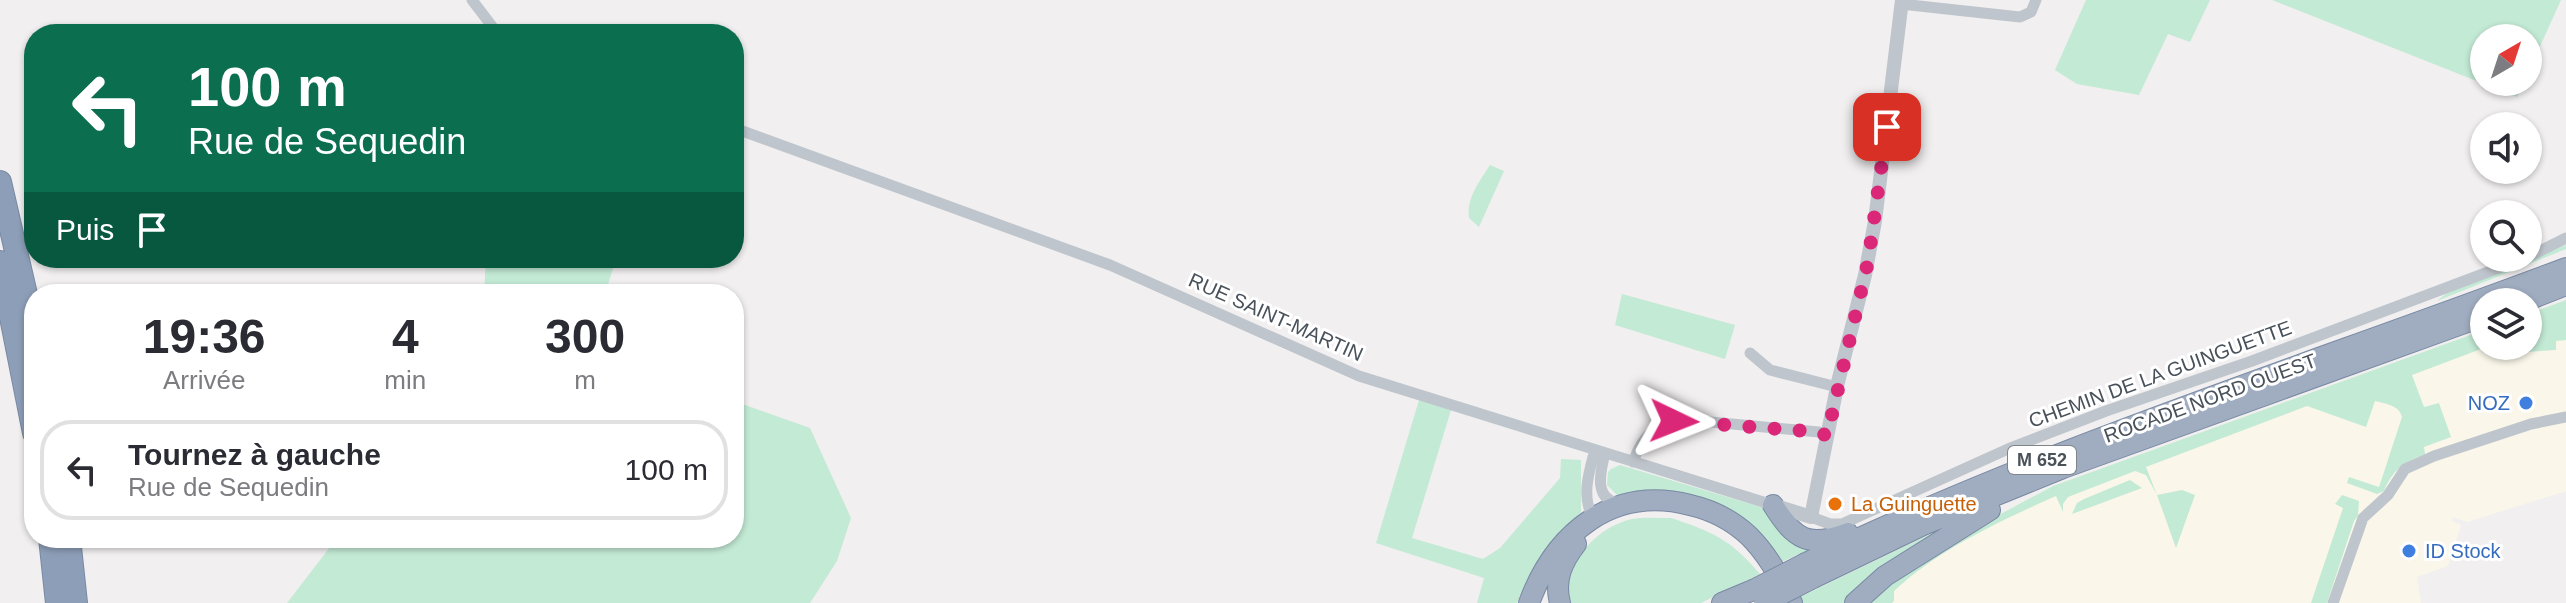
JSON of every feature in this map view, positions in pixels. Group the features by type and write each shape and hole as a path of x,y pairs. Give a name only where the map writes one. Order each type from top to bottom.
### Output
{"highway":[{"path":"0,182 24,286"},
{"path":"2413,326 2566,258"},
{"path":"0,262 24,383"},
{"name":"ROCADE NORD OUEST","path":"1729,603 1758,596 1916,512 2043,459 2566,268"},
{"path":"2542,296 2566,285"},
{"path":"2542,300 2566,295"},
{"name":"ROCADE NORD OUEST","path":"1811,570 2063,468 2470,321"},
{"path":"1773,505 1803,521 1807,540 1836,538 1970,482 2043,459"},
{"path":"1855,603 1885,576 1937,541 2063,468"},
{"path":"1529,603 1550,560 1578,528 1593,518 1664,500 1695,506 1726,519 1748,536 1768,558 1792,603"},
{"path":"1560,603 1557,591 1559,576 1571,552 1592,531 1621,511 1668,511 1691,515 1714,525 1756,559 1781,603"},
{"path":"51,548 57,603"},
{"path":"70,548 76,603"},
{"path":"1722,603 1758,596"}],"street":[{"path":"472,0 490,24"},
{"path":"1803,521 1827,436 1877,211 1902,2 2020,17 2031,12 2036,0"},
{"name":"RUE SAINT-MARTIN","path":"744,132 1110,265 1359,376 1773,505"},
{"name":"CHEMIN DE LA GUINGUETTE","path":"2542,250 2566,238"},
{"name":"CHEMIN DE LA GUINGUETTE","path":"1803,521 1842,524 2008,449 2487,272"},
{"path":"1750,353 1770,370 1837,387"},
{"path":"2333,603 2363,518 2388,495 2405,469 2434,456 2531,424 2566,417"},
{"path":"1633,462 1646,435 1669,421 1689,420 1819,432 1827,436"},
{"path":"1600,451 1601,490 1621,511"},
{"path":"1593,518 1587,506 1586,492 1600,451"}],"shaded area":[{"path":"2566,300 2566,491 2467,522 2453,517 2452,521 2461,525 2448,566 2417,577 2421,603 1831,603 2053,486 2470,335 2470,360 2542,360 2542,309"}],"green space":[{"path":"2086,0 2210,0 2190,42 2168,34 2139,95 2077,84 2055,70"},
{"path":"2272,0 2561,0 2542,42 2542,24 2470,24 2470,78"},
{"path":"1490,165 1504,171 1479,227 1469,218 1470,204"},
{"path":"2566,245 2566,249 2542,259 2542,255"},
{"path":"485,268 613,268 608,284 485,284"},
{"path":"2498,272 2509,272 2437,301 2448,292"},
{"path":"1622,294 1735,325 1725,359 1615,325"},
{"path":"2566,300 2566,340 2556,341 2556,350 2542,351 2542,309"},
{"path":"2470,335 2470,353 2412,375 2424,407 2439,403 2451,437 2424,447 2425,454 2400,468 2384,491 2377,494 2347,483 2349,477 2379,487 2402,417 2395,407 2375,401 2366,427 2307,406 2146,467 2157,495 2146,475 2135,471 2068,497 2063,504 2063,512 2056,496 1992,526 1930,562 1894,591 1892,603 1865,603 1946,543 2053,486"},
{"path":"1419,400 1451,410 1412,538 1483,559 1500,548 1560,478 1561,459 1581,460 1581,513 1544,555 1517,603 1477,603 1484,578 1376,543"},
{"path":"744,405 810,428 851,518 837,561 810,603 287,603 329,548 744,548"},
{"path":"1620,465 1771,510 1821,545 1781,562 1710,501 1680,492 1654,491 1619,497 1607,485 1608,472"},
{"path":"2130,480 2142,488 2072,514 2077,503"},
{"path":"2182,490 2195,495 2176,548 2157,495"},
{"path":"2342,495 2359,501 2358,516 2327,603 2311,603 2343,508 2335,504"},
{"path":"1671,518 1720,538 1760,574 1701,603 1571,603 1571,575 1576,562 1594,539 1619,523 1632,519"},
{"path":"1951,524 1848,603 1803,603 1800,597"}],"place":[{"name":"NOZ","path":"2526,403"},
{"name":"La Guinguette","path":"1835,504"},
{"name":"ID Stock","path":"2409,551"}],"route":[{"path":"1674,421 1819,432 1827,436 1868,262 1887,127"}]}
